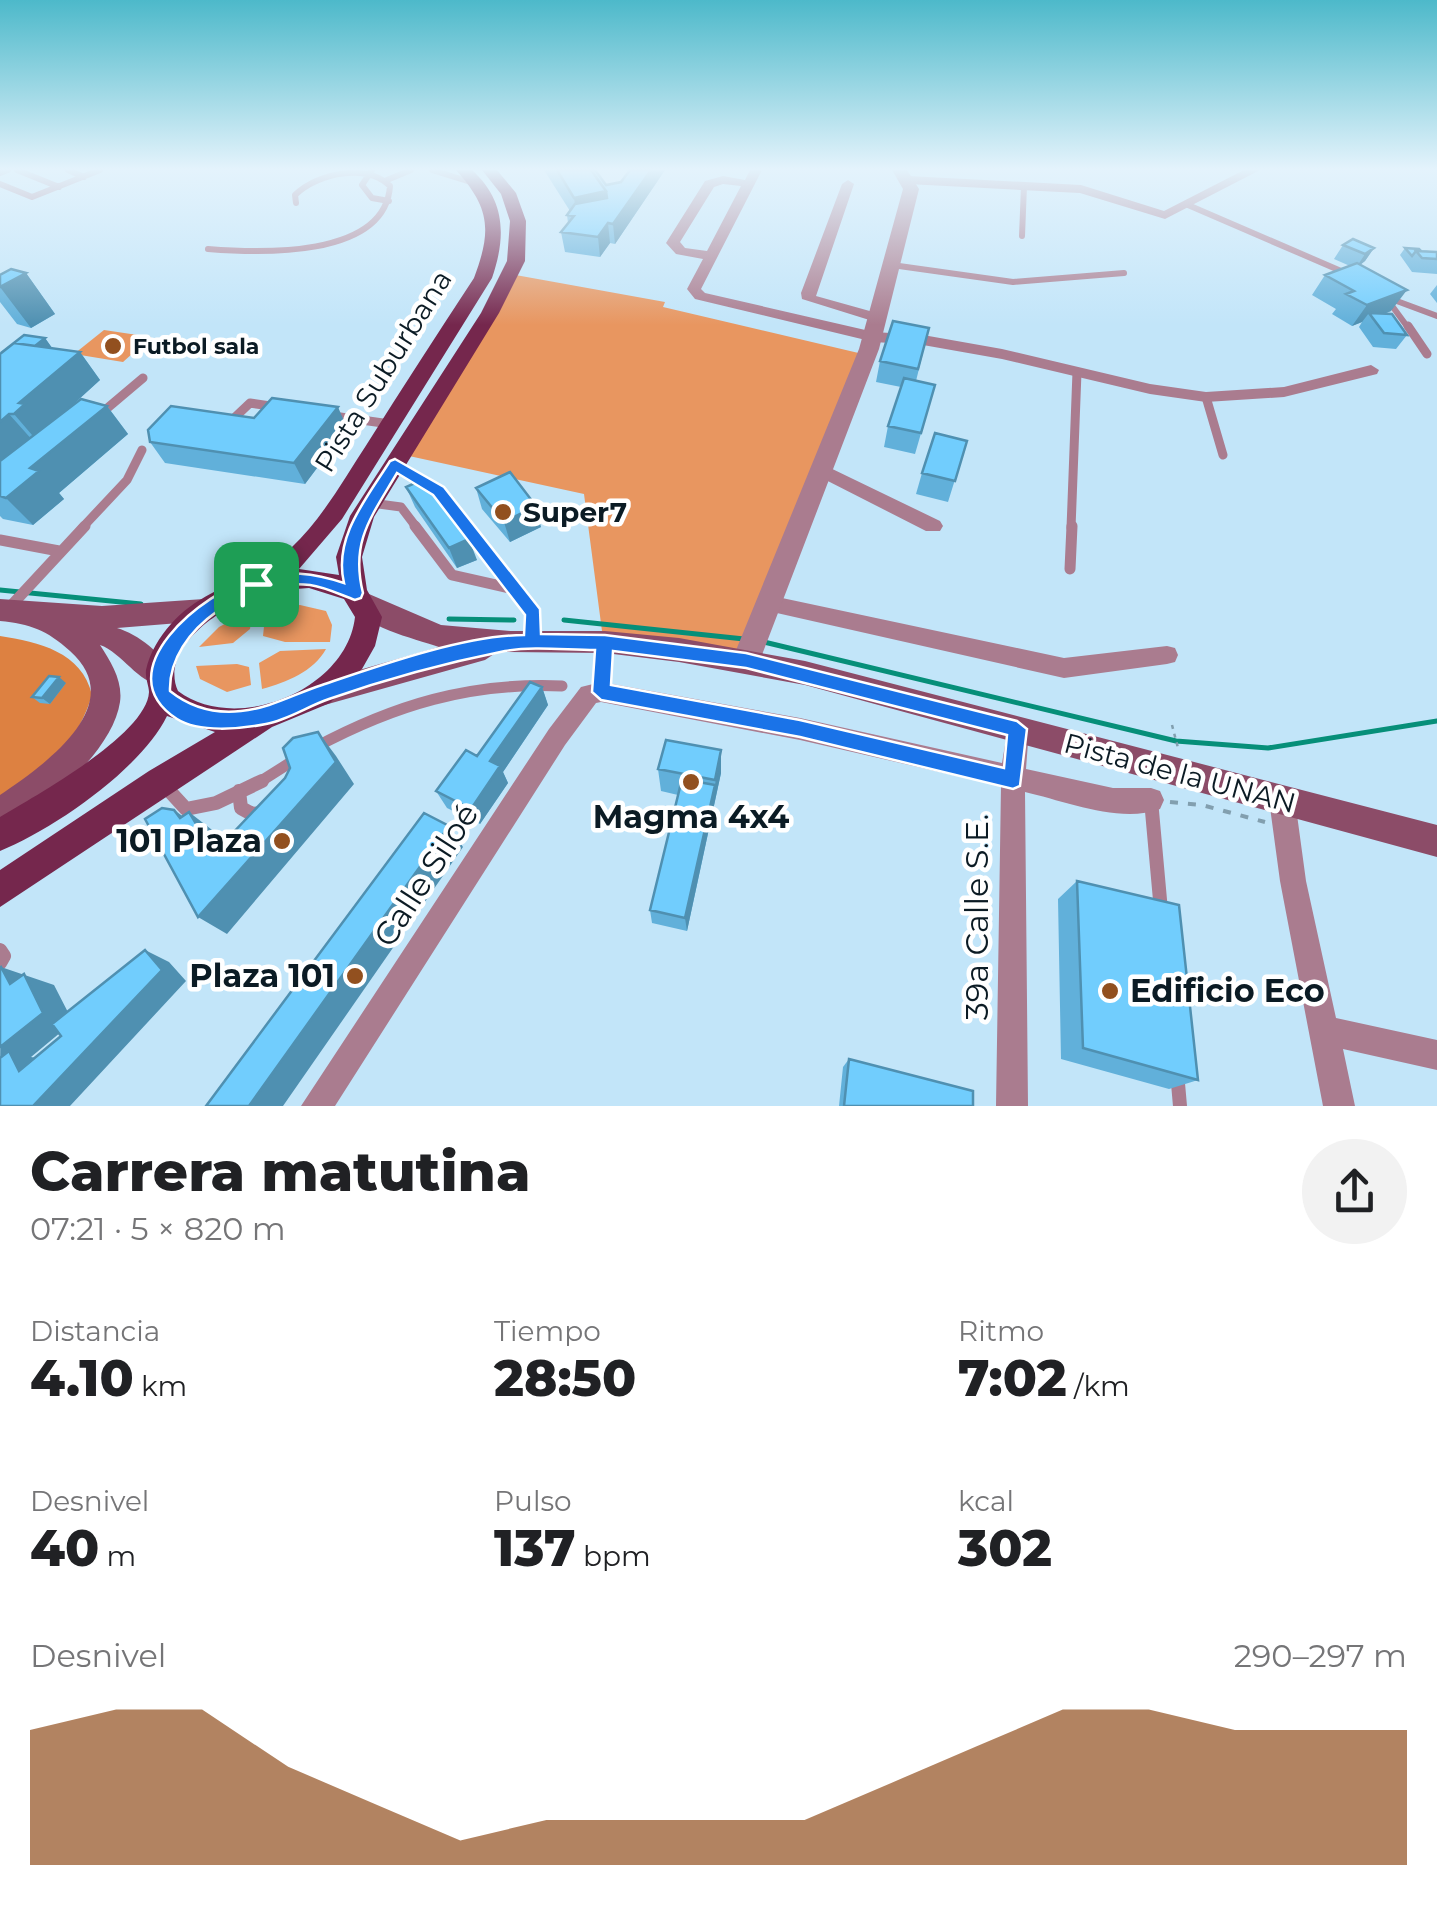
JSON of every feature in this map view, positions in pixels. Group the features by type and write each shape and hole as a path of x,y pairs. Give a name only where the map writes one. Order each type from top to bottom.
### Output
{"main road":[{"name":"Pista Suburbana","path":"256,584 308,547 392,424 474,298 492,256 496,222"},
{"name":"Pista Suburbana","path":"359,597 348,568 350,547 370,503 490,313 516,262 518,222"},
{"path":"0,890 160,781 271,715 321,693 344,672 362,646 367,628 359,597 310,578 256,584 204,610 168,616 44,615"},
{"name":"Pista de la UNAN","path":"359,597 391,618 440,636 521,642 605,642 756,631 1017,729 1284,814 1437,840"},
{"path":"8,606 123,641 186,715 210,720 271,715"},
{"path":"0,836 134,743 147,729 177,637 204,610"},
{"path":"0,813 80,752 104,702 102,676 94,657 44,615"},
{"name":"Pista de la UNAN","path":"321,693 412,664 521,642"}],"street":[{"path":"687,222 674,243 681,251 711,256"},
{"path":"729,222 694,288 700,296 1002,354 1150,390 1206,397 1284,392 1372,370"},
{"path":"834,222 809,299 878,331"},
{"path":"903,222 878,331 756,631 1064,668 1167,655"},
{"path":"822,470 933,526"},
{"name":"Calle Siloé","path":"317,1106 556,737 589,694 601,692 800,728 1013,780"},
{"name":"39a Calle S.E.","path":"1012,1106 1013,780 1017,729"},
{"path":"1013,780 1113,800 1151,800"},
{"path":"1284,814 1340,1106"},
{"path":"1323,1030 1437,1055"}],"lane":[{"path":"208,248 277,253 328,246 369,222"},
{"path":"1022,236 1023,222"},
{"path":"1226,222 1360,280"},
{"path":"892,265 1013,282 1124,273"},
{"path":"1371,286 1410,324 1413,340 1427,354"},
{"path":"1385,297 1402,300 1437,316"},
{"path":"1070,568 1077,372"},
{"path":"86,426 143,378"},
{"path":"1206,397 1223,455"},
{"path":"232,420 250,403 286,408"},
{"path":"322,414 392,424"},
{"path":"216,418 250,423"},
{"path":"8,606 127,480 142,450"},
{"path":"395,464 438,491 534,614 521,642"},
{"path":"426,496 438,491"},
{"path":"370,503 402,507 414,502"},
{"path":"402,507 452,574 514,589"},
{"path":"0,540 59,552"},
{"path":"160,781 186,809 201,808 275,773 363,720 426,696 485,686 562,686"},
{"path":"239,791 242,808 252,814 262,812 276,798 275,773"},
{"path":"1151,800 1163,931"},
{"path":"0,950 4,956 0,963"},
{"path":"1175,1048 1180,1106"}],"path":[{"path":"1172,725 1180,752"},
{"path":"1151,800 1284,814"}],"shaded area":[{"path":"510,274 665,302 663,307 867,355 746,660 602,631 584,494 409,456"},
{"name":"Futbol sala","path":"104,330 151,337 123,362 74,354"},
{"path":"300,605 326,611 332,625 330,642 285,642 263,636 266,607"},
{"path":"253,609 250,629 233,643 199,647 219,627"},
{"path":"0,636 44,646 69,659 87,680 92,695 77,730 56,757 0,802"},
{"path":"326,649 298,675 262,689 259,663 280,651"},
{"path":"196,666 249,667 251,685 227,692 200,679"}],"building":[{"path":"569,222 615,222 608,223 598,237 561,232"},
{"path":"1353,239 1374,248 1365,254 1343,245"},
{"path":"1416,251 1437,252 1437,259 1422,258"},
{"path":"1357,263 1407,290 1367,305 1346,294 1354,291 1325,275"},
{"path":"11,269 26,273 0,287 0,275"},
{"path":"1369,313 1392,314 1407,335 1384,333"},
{"path":"893,321 929,328 918,369 880,361"},
{"path":"24,335 45,338 35,346 14,343 1,353"},
{"path":"14,343 80,352 19,403 25,404 14,414 0,422 0,354"},
{"path":"904,378 935,385 921,433 888,426"},
{"path":"272,398 338,407 294,463 150,442 148,430 171,406 254,418"},
{"path":"81,399 107,406 30,468 39,471 6,498 0,496 0,461"},
{"path":"935,433 967,441 955,481 922,473"},
{"path":"510,472 536,506 504,522 476,488"},
{"path":"424,479 469,539 449,548 406,487"},
{"path":"49,676 59,677 42,698 32,697"},
{"path":"530,682 542,687 490,761 500,766 471,809 436,791 466,750 477,756"},
{"path":"318,732 336,762 198,917 145,819 162,808 174,810 180,818 189,812 207,842 221,833 229,837 285,778 290,768 283,748 293,738"},
{"path":"666,740 721,750 715,780 658,769"},
{"path":"682,779 715,785 685,918 650,910"},
{"path":"424,813 449,826 249,1106 206,1106"},
{"name":"Edificio Eco","path":"1077,881 1179,905 1198,1080 1083,1048"},
{"path":"145,950 162,970 33,1106 0,1106 0,1058 9,1051 19,1071 61,1036 52,1024"},
{"path":"0,968 10,984 24,974 43,1013 0,1047"},
{"path":"849,1059 973,1091 973,1106 844,1106"}],"waterway":[{"path":"0,590 141,604"},
{"path":"449,619 514,620"},
{"path":"564,620 744,639"},
{"path":"764,642 1176,741 1268,748 1437,721"}],"place":[{"name":"Futbol sala","path":"113,346"},
{"name":"Super7","path":"503,512"},
{"name":"Magma 4x4","path":"691,782"},
{"name":"101 Plaza","path":"282,841"},
{"name":"Plaza 101","path":"355,976"},
{"name":"Edificio Eco","path":"1110,991"}],"route":[{"path":"256,584 204,610 188,623 166,654 159,688 162,696 186,715 210,720 271,715 321,693 412,664 510,642 605,642 601,692 800,728 1013,780 1017,729 746,660 605,642 532,641 534,614 438,491 395,464 353,535 348,568 355,593 310,578 256,584"}]}
